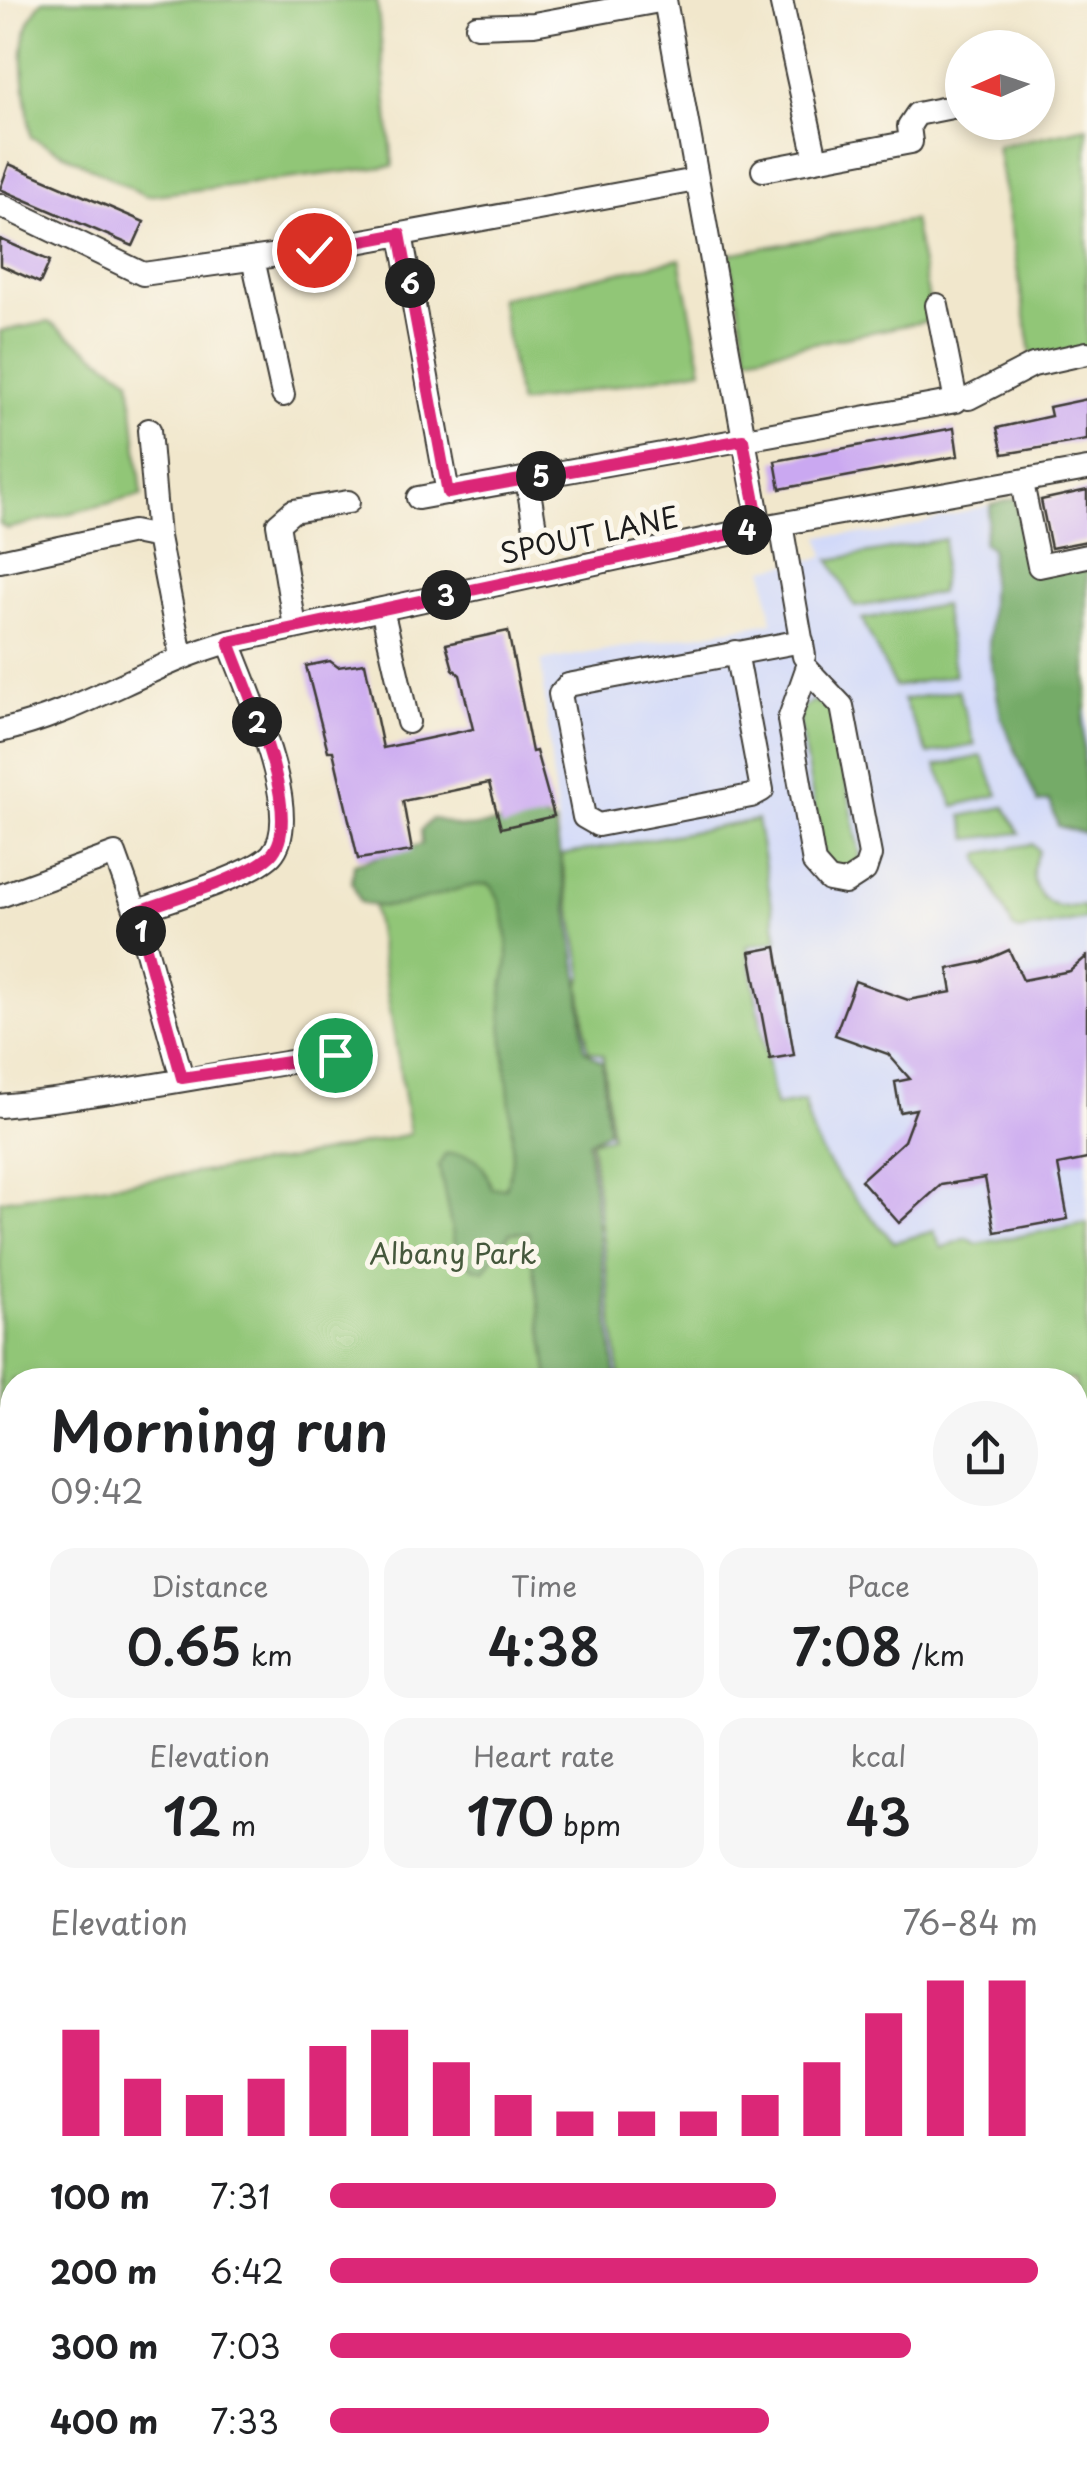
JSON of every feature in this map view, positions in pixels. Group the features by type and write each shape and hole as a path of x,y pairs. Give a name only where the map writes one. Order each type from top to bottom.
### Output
{"street":[{"path":"477,26 534,24 665,0 743,440 807,669 789,720 814,863 822,876 845,882 859,876 870,855 842,706 807,669"},
{"path":"781,0 816,159"},
{"path":"764,170 911,142 909,126 916,114 945,108"},
{"path":"0,205 143,274 400,234 696,180"},
{"path":"400,234 448,493"},
{"path":"253,258 283,395"},
{"path":"418,498 956,402 938,305"},
{"path":"969,398 1033,365 1087,353"},
{"path":"149,430 158,537 181,656"},
{"name":"SPOUT LANE","path":"0,730 51,719 181,656 229,642 770,526 1087,469"},
{"path":"527,479 535,528"},
{"path":"1022,483 1039,566 1087,556"},
{"path":"295,627 278,524 293,512 348,502"},
{"path":"0,561 50,554 133,532 158,537"},
{"path":"382,608 408,722"},
{"path":"736,652 762,790 751,796 598,824 584,817 560,694 568,685 736,652 802,641"},
{"path":"136,912 253,866 272,854 282,837 284,800 229,642"},
{"path":"0,896 114,854 136,912 182,1078"},
{"path":"0,1106 135,1091 182,1078 335,1055"}],"shaded area":[{"path":"1015,498 1031,573 1087,562 1087,1368 613,1368 541,661 772,622 764,569 825,557 820,536 887,533"}],"green space":[{"path":"44,0 377,0 393,166 146,196 31,137 23,46 33,14"},
{"path":"1087,127 1087,353 1033,365 997,146 1025,140 1055,140 1055,134"},
{"path":"913,220 933,320 748,356 729,254"},
{"path":"680,259 702,369 519,404 500,298"},
{"path":"49,322 130,379 142,495 7,529 0,524 0,331"},
{"path":"1015,498 1031,573 1087,562 1087,700 1083,724 1087,834 1058,826 1050,801 1038,803 1001,717 989,651 991,548 983,543 991,505"},
{"path":"945,539 940,593 855,607 830,560"},
{"path":"943,605 955,675 895,687 862,619"},
{"path":"958,690 975,745 928,754 903,700"},
{"path":"813,701 832,708 860,854 859,861 839,874 824,861 799,720 803,708"},
{"path":"982,756 998,795 954,806 936,766"},
{"path":"1005,807 1020,833 969,839 962,816"},
{"path":"538,815 555,824 579,981 584,1049 602,1062 608,1131 588,1142 615,1368 547,1368 529,1232 510,1233 484,1271 471,1267 454,1241 439,1166 445,1154 477,1160 492,1189 505,1188 510,1171 511,1124 502,1017 508,948 504,918 494,890 489,884 473,886 408,904 376,906 360,902 352,882 354,864 422,844 421,830 432,819 456,826 483,826"},
{"path":"757,820 778,940 747,946 775,1106 805,1101 816,1142 826,1160 894,1242 934,1231 941,1248 967,1238 977,1244 1087,1223 1087,1368 619,1368 591,1141 611,1136 603,1055 588,1050 580,985 583,975 561,855"},
{"path":"1032,844 1039,851 1033,868 1038,891 1058,907 1084,906 1087,919 1019,931 1013,928 979,858 981,853"},
{"name":"Albany Park","path":"531,845 594,1368 0,1368 0,1200 288,1160 410,1134 366,861"}],"building":[{"path":"9,164 144,222 133,246 0,189"},
{"path":"0,239 50,261 40,283 0,265"},
{"path":"1087,399 1087,440 1003,454 997,428 1051,416 1049,407"},
{"path":"954,428 958,456 780,489 775,461"},
{"path":"1087,490 1087,541 1051,548 1041,500"},
{"path":"508,631 532,752 536,751 554,816 501,828 489,783 403,801 412,851 358,859 333,751 328,751 306,666 330,661 338,667 365,663 383,748 473,729 460,675 453,669 446,644"},
{"path":"776,947 794,1055 770,1059 750,952"},
{"path":"1009,950 1023,980 1070,971 1087,956 1087,1159 1058,1165 1068,1219 995,1232 985,1178 941,1185 899,1223 861,1180 904,1141 916,1109 900,1112 895,1082 910,1079 888,1054 835,1035 855,981 908,1000 952,992 948,969 982,962"}],"route":[{"path":"314,250 400,234 448,493 743,440 760,528 229,642 284,800 282,837 272,854 253,866 136,912 182,1078 216,1076 335,1055"}]}
